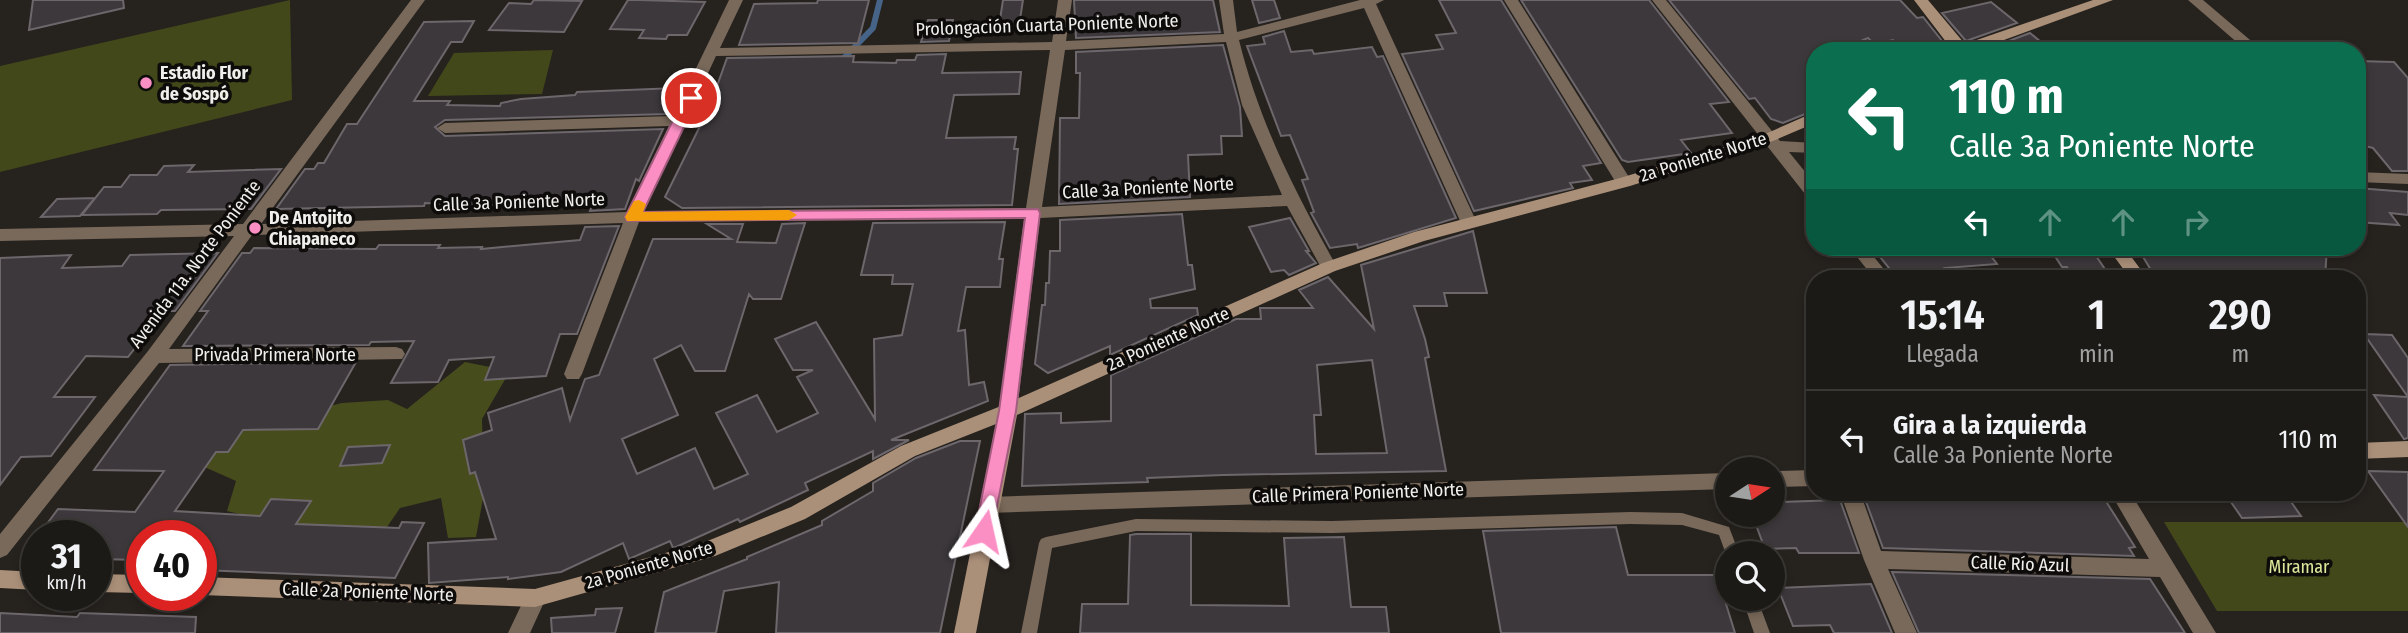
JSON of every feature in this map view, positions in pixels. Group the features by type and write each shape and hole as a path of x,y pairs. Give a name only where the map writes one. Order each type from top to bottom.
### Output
{"street":[{"name":"Avenida 11a. Norte Poniente","path":"0,549 154,355 418,0"},
{"path":"573,374 633,217 736,0"},
{"path":"964,633 1007,411 1065,0"},
{"path":"1226,0 1230,38 1252,111 1291,200 1329,267"},
{"path":"1511,0 1624,182"},
{"path":"1659,0 1806,184"},
{"path":"1921,0 1955,42"},
{"path":"1985,42 2106,0"},
{"path":"2195,0 2245,42"},
{"path":"1370,1 1469,223"},
{"name":"Prolongación Cuarta Poniente Norte","path":"712,52 1059,46 1230,38 1370,1"},
{"path":"445,128 680,121"},
{"name":"2a Poniente Norte","path":"535,598 708,550 797,513 908,451 1007,411 1329,267 1420,236 1771,142 1806,122"},
{"path":"1771,142 1806,147"},
{"path":"2366,175 2408,179"},
{"name":"Calle 3a Poniente Norte","path":"0,235 633,217 1033,213 1291,200"},
{"path":"1865,256 1876,270"},
{"path":"2122,256 2133,270"},
{"name":"Privada Primera Norte","path":"154,355 396,354"},
{"path":"2366,451 2408,449"},
{"path":"1785,479 1806,478"},
{"name":"Calle Primera Poniente Norte","path":"989,505 1715,481"},
{"path":"1853,501 1874,560 1906,633"},
{"path":"2125,501 2205,633"},
{"name":"Calle Río Azul","path":"1874,560 2166,568"},
{"path":"0,579 21,580"},
{"name":"Calle 2a Poniente Norte","path":"217,587 535,598"},
{"path":"519,633 535,598"}],"lane":[{"path":"1029,633 1046,543 1136,524 1332,527 1630,518 1682,519 1724,531 1728,541"},
{"path":"1754,611 1762,633"}],"green space":[{"name":"Estadio Flor de Sospó","path":"290,0 292,100 0,172 0,66"},
{"path":"553,50 542,94 428,96 454,53"},
{"path":"465,362 510,371 482,419 484,493 476,537 448,538 441,498 400,508 385,530 347,525 295,568 288,523 217,569 217,549 256,518 227,511 236,481 200,465 238,420 289,416 342,403 388,400 407,409"},
{"name":"Miramar","path":"2164,522 2408,522 2408,611 2217,611"}],"building":[{"path":"33,0 123,0 124,8 29,30"},
{"path":"534,0 582,1 564,32 489,30 509,3 531,4"},
{"path":"628,0 705,2 687,35 668,35 666,39 639,38 644,30 610,29"},
{"path":"818,0 869,0 858,43 739,45 754,4 817,3"},
{"path":"1003,0 1023,0 1019,26 999,26"},
{"path":"1074,0 1213,0 1220,32 1076,38"},
{"path":"1252,0 1274,0 1280,18 1259,23"},
{"path":"1439,0 1501,0 1601,163 1583,166 1592,180 1570,183 1573,188 1474,211 1402,54 1443,49 1436,35 1456,33"},
{"path":"1521,0 1649,0 1729,102 1710,104 1732,133 1681,140 1691,153 1628,162 1622,160"},
{"path":"1669,0 1900,0 1917,18 1923,17 1943,42 1872,42 1868,38 1858,42 1806,42 1806,114 1783,123 1771,119 1755,98 1749,99"},
{"path":"1991,2 2017,23 1966,41 1942,13"},
{"path":"928,20 953,20 949,41 921,42"},
{"path":"474,21 462,42 451,42 414,101 500,106 501,103 521,99 575,95 577,92 676,88 668,114 445,120 435,127 445,136 663,129 639,181 636,179 625,209 590,211 593,203 524,206 425,203 424,206 276,209 305,169 314,169 318,163 324,163 347,124 357,124 424,22"},
{"path":"1284,31 1291,52 1312,50 1314,54 1372,47 1377,57 1383,56 1456,218 1358,248 1357,244 1330,248 1311,213 1314,212 1302,180 1308,179 1290,135 1281,136 1247,46 1265,44 1263,37"},
{"path":"2030,33 2041,42 2006,42"},
{"path":"1223,45 1240,107 1242,136 1221,136 1222,154 1188,155 1190,197 1059,204 1060,118 1079,118 1080,73 1076,73 1076,52"},
{"path":"946,54 942,73 1021,72 1019,94 954,95 946,138 1016,137 1014,149 1018,149 1012,205 682,208 665,197 706,114 711,114 727,58 854,56 853,62 896,63 897,60 915,60 917,55"},
{"path":"2366,61 2394,62 2408,78 2408,171 2392,171 2373,148 2366,146"},
{"path":"194,165 188,172 281,169 251,209 161,210 157,214 82,215 104,187 121,187 130,175 157,175 164,166"},
{"path":"2366,189 2408,192 2408,215 2390,213 2399,225 2366,223"},
{"path":"95,198 80,216 41,217 57,199"},
{"path":"1182,214 1188,265 1192,265 1195,289 1150,299 1151,308 1197,308 1198,315 1110,355 1110,346 1048,373 1035,364 1042,305 1045,305 1046,283 1049,283 1050,251 1060,251 1060,220"},
{"path":"1290,218 1309,251 1306,251 1316,263 1289,275 1284,270 1271,272 1249,227"},
{"path":"1005,222 999,259 1003,259 1000,287 966,287 958,331 965,330 969,385 984,382 988,401 891,440 909,440 873,459 873,451 805,483 808,490 740,522 738,519 673,548 670,541 629,559 623,543 561,572 508,579 429,583 428,543 496,539 475,472 470,474 463,440 492,430 488,413 562,388 570,420 585,379 599,375 653,239 731,239 707,224 743,224 737,242 776,243 782,224 805,223 781,299 753,299 749,294 725,371 695,371 681,345 654,359 678,415 622,439 637,474 695,448 714,489 748,474 716,413 757,395 777,432 818,413 797,377 813,370 793,370 775,339 816,322 875,419 874,339 902,335 913,284 892,284 893,275 861,275 873,223"},
{"path":"619,226 577,334 560,334 546,376 485,380 494,357 449,360 438,382 391,383 414,341 371,342 369,345 183,346 208,311 200,311 242,253 250,253 254,248 376,249 379,245 440,245 438,248 482,247 481,249 580,240 585,227"},
{"path":"1473,231 1487,293 1444,293 1447,306 1414,306 1429,357 1425,358 1446,471 1223,475 1147,478 1148,482 1022,486 1025,414 1061,413 1061,423 1111,421 1111,375 1236,319 1261,319 1260,308 1313,308 1299,290 1328,277 1374,329 1361,265","holes":["1372,360 1387,453 1316,454 1314,415 1321,415 1317,365"]},
{"path":"218,253 175,311 164,311 128,357 86,356 54,397 95,397 51,456 21,457 0,485 0,258 71,255 62,268 122,266 130,255"},
{"path":"1879,256 1991,256 1997,264 1945,268 1947,270 1891,270"},
{"path":"2055,256 2096,256 2106,270 2069,270 2062,267"},
{"path":"2142,256 2326,256 2326,270 2151,270"},
{"path":"2366,334 2392,335 2408,358 2408,397"},
{"path":"356,362 318,429 243,430 228,452 216,452 175,511 260,516 271,499 311,501 296,524 399,528 402,522 424,523 395,578 217,571 217,520 126,520 126,560 112,559 112,520 50,520 58,509 135,512 164,471 94,470 170,365"},
{"path":"2374,395 2408,397 2408,438 2404,439"},
{"path":"960,441 980,441 940,633 776,633 779,582 724,591 716,633 655,633 664,592 822,525 822,521 873,491 873,483 916,458"},
{"path":"390,445 382,463 340,466 348,447"},
{"path":"2368,471 2408,472 2408,527"},
{"path":"1840,501 1859,553 1799,553 1796,548 1785,548 1785,541 1762,541 1757,527 1785,527 1785,502"},
{"path":"1866,501 2106,501 2135,547 2129,548 2134,556 1883,548"},
{"path":"2230,501 2290,501 2301,516 2242,518"},
{"path":"1616,527 1628,575 1715,575 1715,611 1728,611 1735,633 1501,633 1483,531"},
{"path":"1191,534 1191,605 1289,606 1284,538 1344,537 1351,607 1386,607 1389,633 1080,633 1082,604 1128,604 1130,535"},
{"path":"1892,572 2150,579 2185,633 1919,633"},
{"path":"1871,584 1892,633 1834,633 1830,625 1793,626 1785,606 1785,588"},
{"path":"622,608 615,633 552,633 551,618 595,615 596,609"},
{"path":"0,613 77,617 80,613 196,617 195,633 0,633"}],"waterway":[{"path":"840,62 873,28 880,0"}],"slow traffic":[{"path":"639,204 633,217 789,215"}],"place":[{"name":"Estadio Flor de Sospó","path":"146,83"},
{"name":"De Antojito Chiapaneco","path":"255,228"}],"route":[{"path":"691,98 633,217 1033,213 1007,411 984,531"}]}
